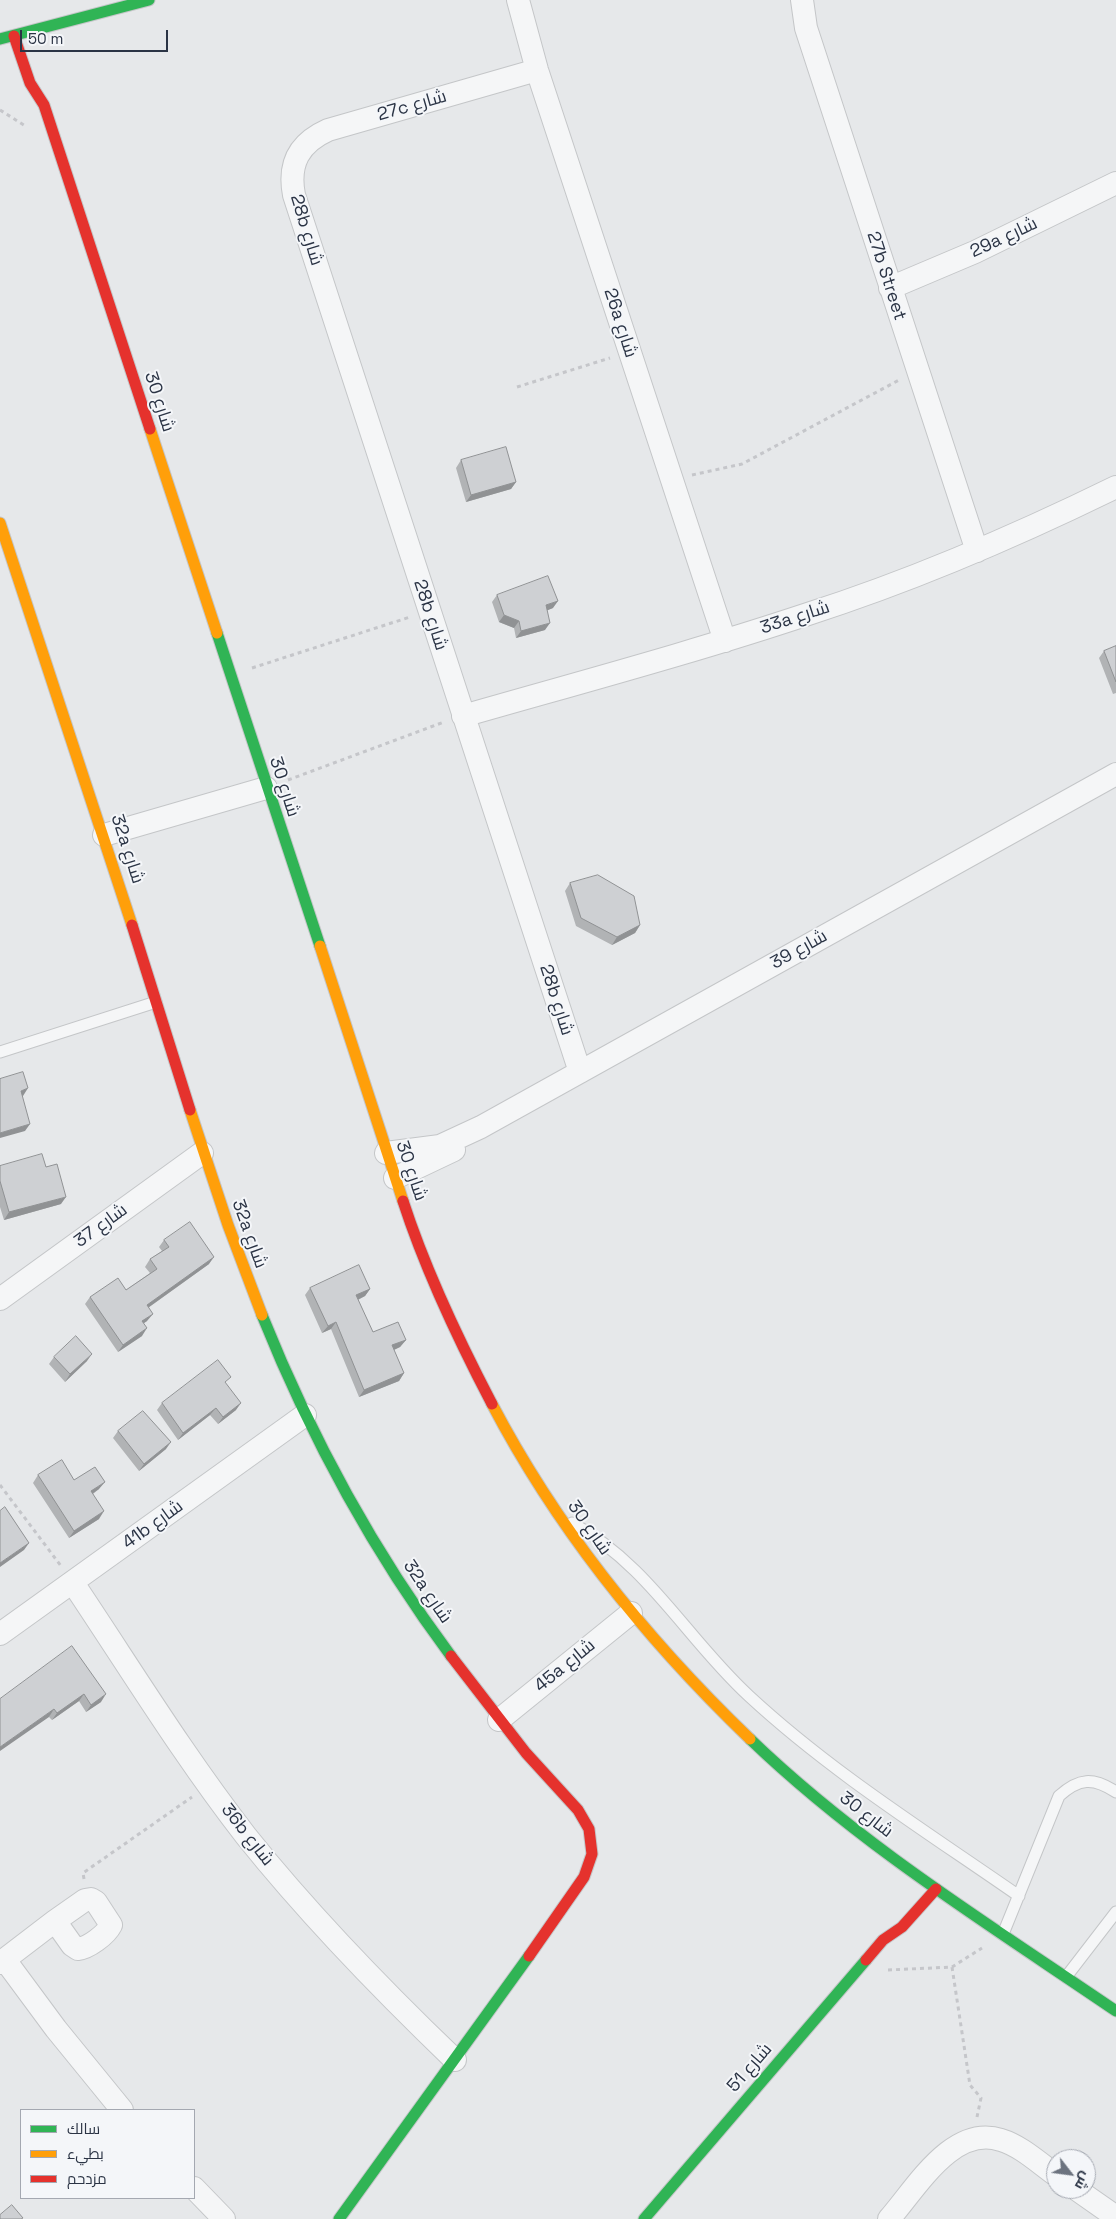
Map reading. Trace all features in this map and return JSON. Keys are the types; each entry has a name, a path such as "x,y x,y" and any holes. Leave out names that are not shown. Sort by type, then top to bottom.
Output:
{"street":[{"path":"0,39 14,36 30,37 149,0"},
{"name":"27b Street","path":"802,0 806,28 977,551"},
{"name":"26a شارع","path":"517,2 536,70 725,641"},
{"name":"شارع 30","path":"14,36 30,84 44,105 386,1153 428,1267 464,1350 497,1414 558,1515 631,1613 707,1697 754,1743 832,1812 920,1883 936,1889 1116,2010"},
{"name":"27c شارع","path":"296,157 304,145 315,136 328,130 536,70"},
{"name":"شارع 30","path":"43,79 44,105"},
{"name":"28b شارع","path":"296,157 291,182 294,195 580,1072"},
{"name":"29a شارع","path":"890,288 975,252 1116,183"},
{"name":"33a شارع","path":"463,716 725,641 894,584 977,551 1116,487"},
{"name":"32a شارع","path":"0,523 104,835 202,1154 233,1243 267,1330 304,1415 337,1479 373,1542 428,1626 523,1750 585,1819 591,1838 592,1859 580,1885 339,2219"},
{"name":"شارع 39","path":"386,1153 440,1146 481,1127 1116,774"},
{"path":"104,835 266,788"},
{"name":"شارع 39","path":"395,1178 450,1152 481,1127"},
{"name":"شارع 37","path":"0,1299 202,1154"},
{"name":"41b شارع","path":"0,1634 304,1415"},
{"name":"36b شارع","path":"73,1583 185,1752 246,1835 311,1914 381,1989 454,2060"},
{"name":"45a شارع","path":"499,1720 631,1613"},
{"name":"شارع 51","path":"644,2219 883,1940 902,1927 936,1889"},
{"path":"55,1921 74,1948 85,1948 107,1931 110,1925 94,1900 85,1900 55,1921 2,1961 121,2109"},
{"name":"شارع 51","path":"883,1940 892,1919"},
{"path":"889,2219 947,2152 973,2137 988,2137 1002,2140 1046,2169"},
{"path":"195,2189 224,2219"},
{"path":"1091,2199 1116,2216"}],"lane":[{"path":"0,1052 156,1002"},
{"path":"558,1515 593,1534 624,1558 653,1586 711,1658 786,1729 827,1762 1019,1896"},
{"path":"1003,1934 1059,1796 1070,1786 1085,1781 1100,1782 1116,1792"},
{"path":"1066,1976 1116,1912"}],"path":[{"path":"517,387 629,351"},
{"path":"672,479 742,464 861,398 918,372"},
{"path":"230,675 429,611"},
{"path":"266,788 463,716"},
{"path":"0,1485 73,1583"},
{"path":"85,1900 83,1873 209,1785"},
{"path":"856,1971 952,1967 1003,1934"},
{"path":"952,1967 970,2085 981,2098 973,2137"}],"building":[{"path":"506,447 516,482 471,495 461,460"},
{"path":"548,576 558,601 546,605 550,623 521,631 519,621 504,615 497,595"},
{"path":"1116,646 1116,682 1104,651"},
{"path":"598,875 634,896 640,925 617,937 581,918 570,883"},
{"path":"23,1072 28,1088 21,1091 30,1124 0,1133 0,1079"},
{"path":"42,1154 46,1167 57,1164 66,1197 9,1212 0,1181 0,1166"},
{"path":"190,1222 214,1257 147,1305 153,1314 142,1321 147,1328 123,1345 90,1297 118,1278 126,1290 157,1269 150,1259 169,1247 164,1240"},
{"path":"359,1265 370,1289 356,1295 373,1332 398,1322 406,1340 392,1345 404,1373 364,1390 336,1322 328,1326 310,1288"},
{"path":"76,1336 92,1354 70,1374 54,1357"},
{"path":"218,1360 231,1377 225,1382 241,1403 223,1417 216,1408 183,1433 162,1403"},
{"path":"143,1411 171,1442 144,1464 118,1431"},
{"path":"62,1460 74,1480 95,1467 105,1482 91,1491 104,1511 74,1531 38,1475"},
{"path":"5,1507 29,1543 0,1563 0,1511"},
{"path":"72,1646 106,1694 91,1705 84,1694 57,1713 54,1709 0,1747 0,1699"},
{"path":"12,2205 23,2218 0,2219 0,2215"}],"traffic: fast":[{"path":"0,39 149,0"},
{"path":"217,633 320,946"},
{"path":"262,1315 301,1405 345,1491 395,1575 451,1656"},
{"path":"750,1739 792,1778 881,1849 974,1915 1116,2011"},
{"path":"339,2219 529,1956"},
{"path":"644,2219 866,1960"}],"traffic: slow":[{"path":"150,429 217,633"},
{"path":"0,523 132,925"},
{"path":"320,946 403,1201"},
{"path":"190,1110 228,1225 262,1315"},
{"path":"492,1404 546,1496 607,1582 676,1663 750,1739"}],"traffic: jam":[{"path":"14,36 30,83 44,105 150,429"},
{"path":"132,925 190,1110"},
{"path":"403,1201 443,1305 492,1404"},
{"path":"451,1656 526,1753 578,1810 589,1829 592,1854 584,1877 529,1956"},
{"path":"866,1960 883,1940 902,1927 936,1889"}]}
